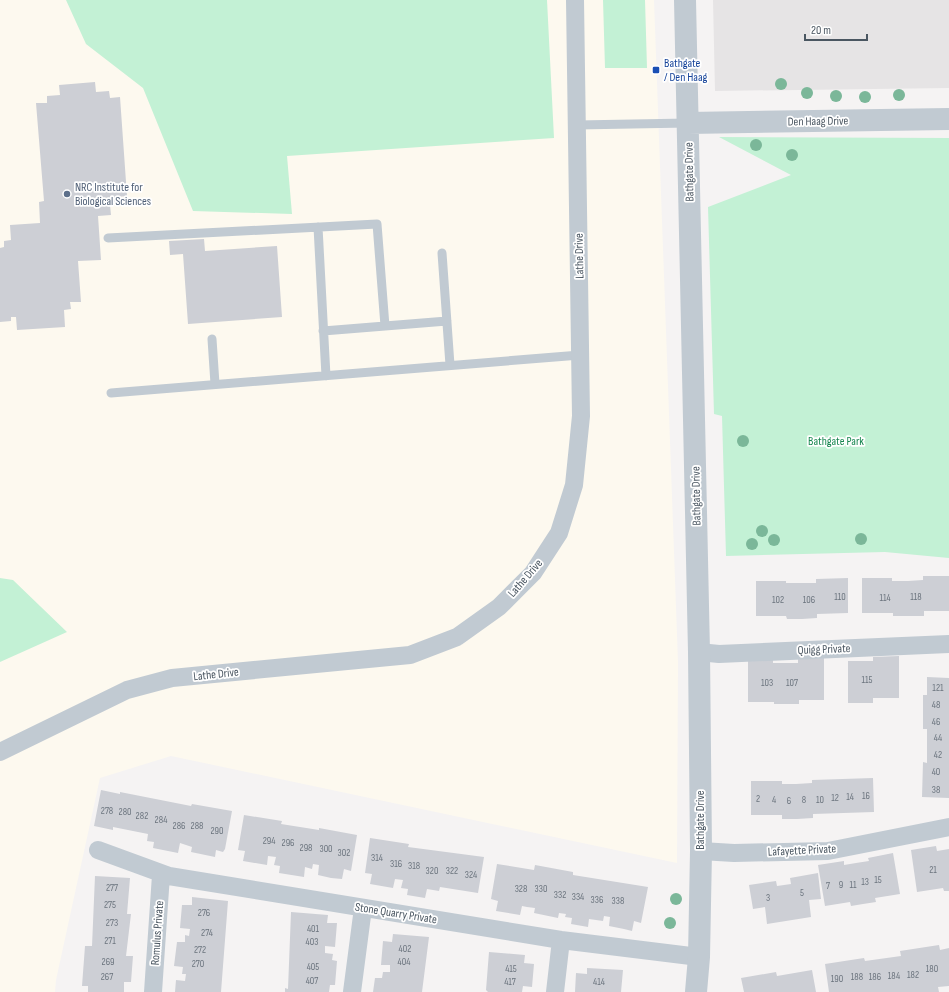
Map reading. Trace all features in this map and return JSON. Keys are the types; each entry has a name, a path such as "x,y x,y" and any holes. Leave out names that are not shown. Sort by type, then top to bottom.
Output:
{"street":[{"name":"Lathe Drive","path":"0,752 127,690 172,678 410,655 457,637 499,607 532,573 558,533 574,485 581,416 575,0"},
{"name":"Bathgate Drive","path":"685,0 699,652 701,851 699,957 696,992"},
{"name":"Den Haag Drive","path":"688,123 949,120"},
{"name":"Quigg Private","path":"699,652 719,654 949,644"},
{"name":"Lafayette Private","path":"701,851 734,853 828,851 949,827"},
{"name":"Stone Quarry Private","path":"98,850 162,875 562,940 699,957"},
{"name":"Romulus Private","path":"153,992 162,875"},
{"path":"352,992 363,908"},
{"path":"554,992 562,940"}],"lane":[{"path":"577,125 688,123"},
{"path":"108,238 377,224 384,326"},
{"path":"318,227 326,376"},
{"path":"442,253 450,366"},
{"path":"323,331 447,321"},
{"path":"212,339 215,384"},
{"path":"111,393 580,355"}],"shaded area":[{"path":"0,0 654,0 678,662 677,863 171,756 100,778 56,980 55,992 0,992"},
{"path":"713,0 949,0 949,88 715,91"}],"green space":[{"path":"66,0 547,0 554,138 287,156 292,214 193,211 143,88 86,44"},
{"path":"603,0 645,0 647,68 605,68"},
{"name":"Bathgate Park","path":"719,137 949,138 949,558 885,552 726,556 722,416 714,414 708,207 791,175"},
{"path":"0,578 13,580 67,632 0,662"}],"building":[{"path":"95,82 96,92 109,91 110,98 120,97 127,196 116,197 116,204 110,205 111,215 98,216 101,260 78,261 81,302 70,302 71,309 64,310 65,327 17,330 16,317 11,317 11,321 0,322 0,248 4,247 4,241 11,240 10,225 40,223 39,202 44,201 36,103 47,103 47,96 60,95 59,85"},
{"path":"204,239 205,251 277,246 282,317 188,324 183,254 170,255 169,241"},
{"path":"923,576 949,576 949,611 924,611 924,616 893,616 893,613 862,613 862,578 892,578 892,581 908,581 923,580"},
{"path":"848,578 848,613 817,614 817,618 802,619 787,619 786,616 756,616 756,581 816,583 816,579"},
{"path":"899,656 899,698 873,698 873,703 848,703 848,661 873,661 873,657"},
{"path":"824,658 824,700 799,700 799,704 748,702 748,660 773,659 773,663 798,663 798,659"},
{"path":"927,677 949,678 949,798 922,797 923,762 927,763 927,729 923,729 923,695 927,695"},
{"path":"873,778 874,812 813,814 813,818 797,819 782,819 782,815 751,815 751,781 782,781 782,784 796,784 812,783 812,780"},
{"path":"101,790 120,794 120,792 191,806 192,804 232,811 225,849 223,852 216,850 215,857 191,852 192,847 180,843 178,853 153,848 154,842 147,841 148,834 113,827 113,830 94,826"},
{"path":"244,815 282,821 281,824 319,830 319,828 357,835 351,871 344,869 342,879 331,878 318,875 319,865 313,864 312,869 305,867 304,877 279,873 280,866 274,865 276,857 268,856 267,865 243,861 245,851 238,850"},
{"path":"370,838 409,844 408,847 484,857 478,893 440,887 439,891 427,889 425,898 407,895 408,889 401,888 403,880 395,879 393,888 370,884 372,874 365,873"},
{"path":"936,846 937,851 949,849 949,891 944,891 943,888 917,892 911,850"},
{"path":"893,853 900,894 875,898 876,902 851,906 850,902 825,906 818,865 844,861 844,865 869,861 868,858"},
{"path":"497,864 534,870 535,865 573,872 573,875 648,887 641,923 634,921 632,931 609,926 610,917 604,916 603,921 589,919 588,927 571,924 572,918 565,917 566,914 559,913 558,918 534,913 535,908 522,906 520,915 496,911 498,901 491,899"},
{"path":"818,873 821,899 809,900 811,917 767,924 765,907 753,909 749,885 776,881 777,886 791,884 790,878"},
{"path":"95,876 130,878 127,914 131,914 126,956 133,956 131,982 124,982 124,992 88,992 88,986 82,986 85,946 92,946"},
{"path":"192,897 228,901 221,992 175,992 176,980 185,981 186,974 182,974 183,967 174,966 177,942 185,942 185,935 189,936 190,929 180,928 182,905 192,905"},
{"path":"291,912 328,915 327,923 337,923 335,947 325,946 325,953 333,954 332,960 337,961 335,985 330,985 329,992 285,992 285,988 288,989"},
{"path":"393,934 429,937 422,992 373,992 375,978 382,978 383,972 390,972 390,965 381,965 383,941 392,942"},
{"path":"939,945 940,950 949,948 949,986 938,987 939,992 829,992 825,964 864,958 865,961 901,956 900,951"},
{"path":"489,952 525,955 524,963 534,964 532,987 523,986 522,992 488,992 486,990"},
{"path":"587,968 623,970 621,992 575,992 576,973 587,974"},
{"path":"812,970 816,992 744,992 741,978 776,972 777,976"}],"place":[{"name":"Bathgate / Den Haag","path":"656,70"},
{"name":"NRC Institute for Biological Sciences","path":"67,194"}]}
